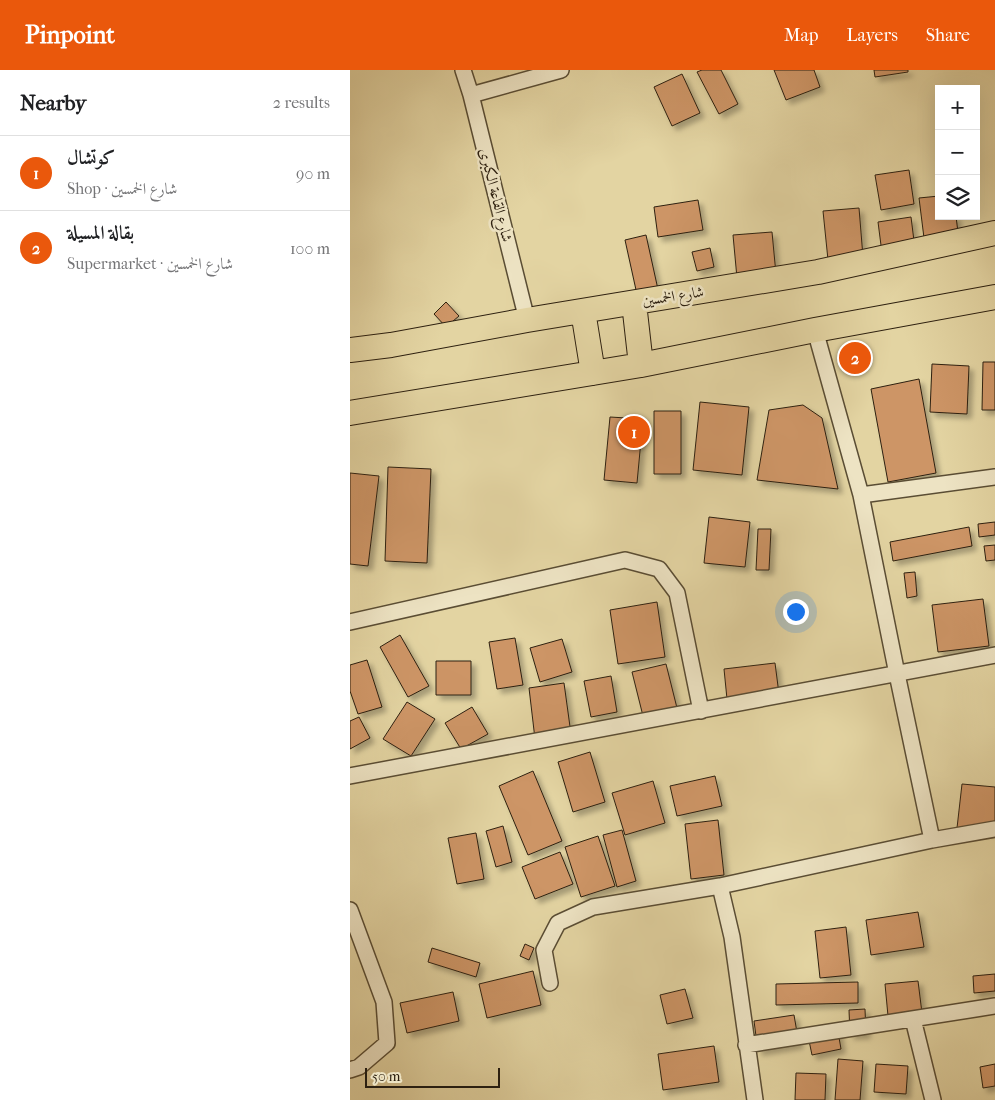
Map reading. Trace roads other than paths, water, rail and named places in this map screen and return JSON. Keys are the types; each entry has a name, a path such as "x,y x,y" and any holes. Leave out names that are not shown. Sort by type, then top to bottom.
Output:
{"main road":[{"name":"شارع الخمسين","path":"350,350 391,345 527,320 818,272 995,233"},
{"path":"350,413 641,365 815,330 995,297"},
{"path":"634,303 641,365"},
{"path":"583,311 593,373"}],"street":[{"name":"شارع القاعة الكبرى","path":"463,70 471,95 527,320"},
{"path":"471,95 561,70"},
{"path":"815,330 861,494 932,840"},
{"path":"861,494 995,478"},
{"path":"350,622 625,560 659,569 677,593 701,711"},
{"path":"350,776 995,655"},
{"path":"550,983 544,950 558,923 593,907 720,886 932,840 995,829"},
{"path":"720,886 732,937 755,1100"},
{"path":"350,910 384,1002 387,1043 359,1068 350,1070"},
{"path":"746,1045 995,1006"},
{"path":"914,1019 933,1100"}],"place":[{"name":"بقالة المسيلة","path":"855,358"},
{"name":"كوتشال","path":"634,432"}]}
